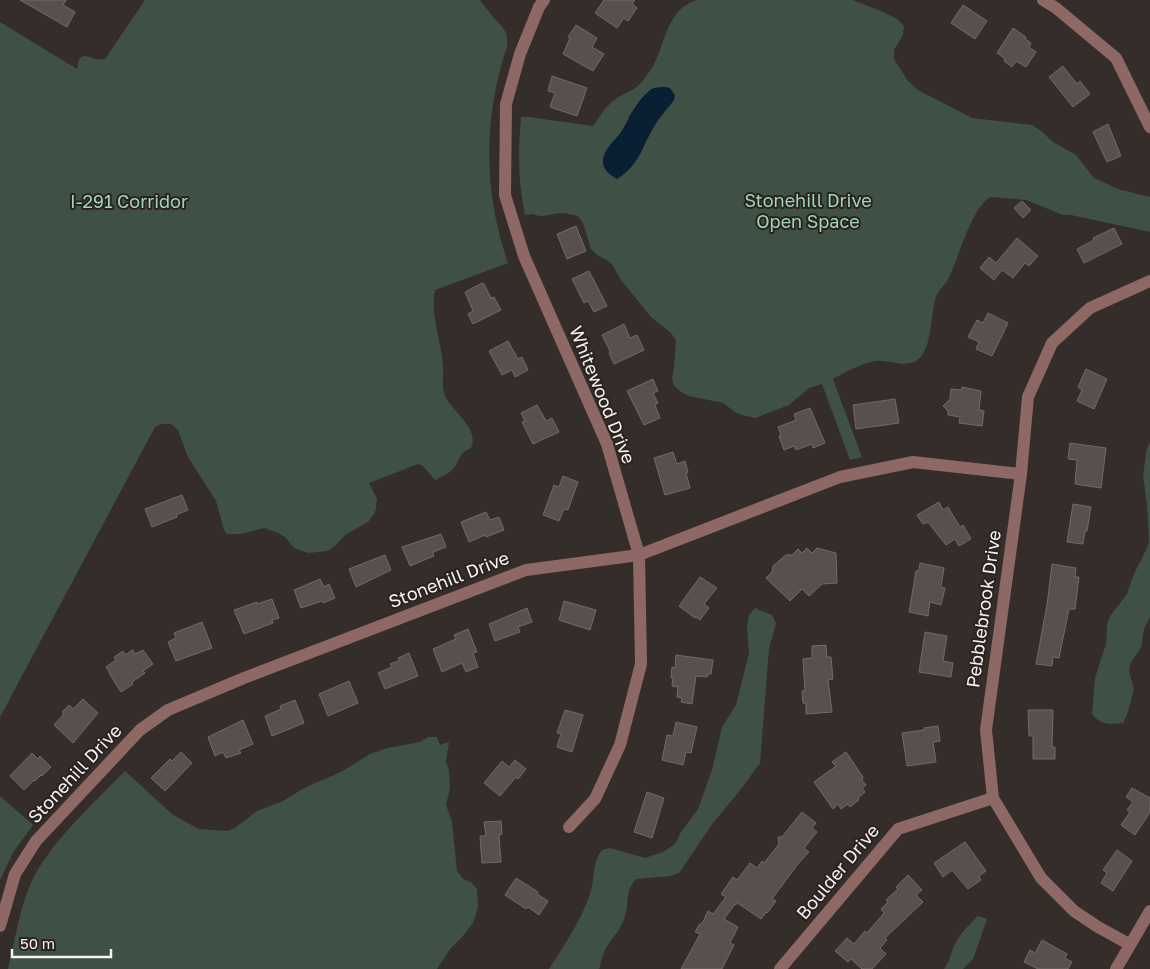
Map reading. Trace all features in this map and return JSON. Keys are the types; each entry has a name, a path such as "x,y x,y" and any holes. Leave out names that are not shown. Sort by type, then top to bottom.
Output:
{"street":[{"name":"Whitewood Drive","path":"544,0 539,7 520,54 506,104 505,195 524,256 607,444 639,555 641,664 632,700 620,745 595,799 569,827"},
{"path":"1043,0 1056,8 1116,58 1150,127"},
{"name":"Pebblebrook Drive","path":"1129,944 1074,911 1041,878 993,798 986,730 1021,474 1028,397 1052,342 1090,308 1150,281"},
{"name":"Stonehill Drive","path":"0,926 15,874 36,841 140,730 168,710 244,678 526,570 639,555 840,478 913,462 1021,474"},
{"name":"Boulder Drive","path":"780,969 898,829 993,798"},
{"path":"1116,969 1150,911"}],"green space":[{"name":"I-291 Corridor","path":"145,0 480,0 503,28 507,35 508,44 494,98 489,154 494,209 508,263 435,290 434,300 435,318 442,355 445,396 469,427 473,441 471,448 461,455 453,469 435,480 423,466 418,464 369,483 377,499 376,509 368,522 345,535 328,551 308,553 294,548 285,537 264,528 241,534 227,534 224,530 216,501 188,457 178,430 171,424 161,424 155,427 0,717 0,22 77,69 79,59 83,56 105,59"},
{"name":"Stonehill Drive Open Space","path":"697,0 853,0 881,11 897,19 904,26 903,35 894,50 894,59 908,81 918,90 972,118 1032,125 1053,142 1076,155 1094,178 1118,189 1150,197 1150,232 1071,215 1063,215 1026,200 990,197 976,213 952,271 937,295 928,341 921,356 916,361 907,364 880,361 870,362 853,368 833,379 862,457 850,460 822,384 809,388 789,405 755,418 738,414 723,403 689,396 674,386 672,378 676,340 671,333 651,317 621,280 612,264 591,249 583,223 578,216 562,213 544,216 525,215 521,191 519,154 521,117 593,126 609,104 635,88 646,77 657,59 673,19 687,5","holes":["652,89 674,100 655,124 650,134 628,117"]},
{"path":"1150,442 1150,617 1144,629 1141,648 1131,662 1129,671 1134,689 1127,715 1123,723 1106,723 1099,721 1092,714 1095,678 1106,644 1107,625 1110,616 1127,594 1149,542 1143,475 1147,448"},
{"path":"755,608 772,615 776,623 769,649 760,763 713,823 679,873 671,876 636,879 632,884 624,921 605,950 599,969 549,969 582,914 592,889 595,866 602,850 610,848 645,858 663,852 675,844 681,832 698,809 712,770 722,727 736,705 749,653 747,629 749,615"},
{"path":"428,737 437,737 440,745 449,742 446,762 449,770 450,788 446,805 452,822 457,871 463,879 471,882 477,889 478,907 473,923 450,949 437,969 8,969 23,904 39,868 60,838 125,771 173,815 199,829 227,831 235,828 257,811 283,801 306,787 341,772 370,754 388,748 420,742"},
{"path":"0,796 33,825 14,851 0,880"},
{"path":"978,916 987,919 973,959 963,969 944,969 957,940"}],"water":[{"path":"653,88 670,88 675,95 674,100 657,122 631,168 617,179 604,168 603,157 605,153 645,94"}],"building":[{"path":"20,0 66,0 63,5 75,12 67,27"},
{"path":"604,0 635,0 632,4 637,8 628,21 624,18 617,28 595,13"},
{"path":"963,5 987,21 975,39 951,23"},
{"path":"576,25 597,38 592,47 604,54 593,71 563,54 570,38 568,37"},
{"path":"1013,28 1026,37 1025,39 1031,43 1029,47 1036,52 1026,67 1016,61 1012,67 997,53"},
{"path":"1063,66 1077,84 1080,81 1090,94 1073,107 1049,77"},
{"path":"552,76 587,88 577,116 550,107 555,93 548,91"},
{"path":"1108,124 1121,156 1107,162 1093,132"},
{"path":"1022,201 1031,210 1023,218 1014,208"},
{"path":"576,226 586,251 567,259 557,234"},
{"path":"1114,228 1122,244 1084,263 1077,249 1094,240 1093,238"},
{"path":"1017,238 1038,256 1029,266 1025,263 1013,278 1002,270 994,280 980,268 989,257 996,263"},
{"path":"589,271 607,306 594,312 588,301 584,303 572,279"},
{"path":"482,283 491,298 494,297 501,310 473,324 468,314 473,311 465,292"},
{"path":"988,313 1008,323 992,356 976,349 979,342 968,337 977,320 983,323"},
{"path":"624,324 630,338 637,335 644,350 614,364 602,335"},
{"path":"508,341 518,359 522,357 528,370 515,377 512,370 502,375 489,351"},
{"path":"1086,369 1107,379 1094,409 1077,401 1082,390 1078,387"},
{"path":"653,379 658,391 653,393 658,403 655,405 660,418 644,425 627,391"},
{"path":"962,387 981,391 979,410 984,411 982,426 959,423 960,417 948,415 948,411 943,406 950,399 951,389 962,390"},
{"path":"895,399 899,423 856,429 853,405"},
{"path":"537,405 546,421 552,418 559,432 533,444 522,422 525,421 521,413"},
{"path":"810,408 825,443 813,448 812,444 796,450 794,446 784,450 778,427 796,420 794,414"},
{"path":"1070,443 1106,448 1101,488 1075,484 1077,460 1068,459"},
{"path":"673,452 677,464 685,461 690,488 665,495 654,458"},
{"path":"563,476 578,482 568,510 564,509 559,521 543,515 554,485 559,487"},
{"path":"182,495 188,510 176,515 177,517 152,527 145,509"},
{"path":"939,502 943,510 948,507 960,527 963,525 971,539 959,546 955,539 946,545 928,522 923,524 917,515"},
{"path":"1073,504 1091,507 1083,544 1067,542"},
{"path":"486,512 490,520 499,517 504,530 469,542 461,522"},
{"path":"441,534 446,547 433,552 434,556 410,566 402,547"},
{"path":"807,548 812,553 817,548 836,553 837,583 822,584 809,596 802,589 790,601 766,578 772,572 773,566 786,555 792,555 798,549 802,553"},
{"path":"385,555 391,570 356,587 349,569"},
{"path":"920,563 944,568 941,587 945,588 941,605 930,602 928,616 909,612 916,571 919,570"},
{"path":"1052,564 1076,568 1075,577 1079,577 1075,609 1069,609 1059,658 1053,657 1052,666 1036,664 1047,605"},
{"path":"700,577 717,588 704,604 709,608 700,620 679,606"},
{"path":"320,579 324,587 329,584 335,598 301,608 294,590"},
{"path":"272,599 279,618 272,620 273,623 244,634 234,610"},
{"path":"564,601 596,610 590,630 559,620"},
{"path":"527,608 532,622 518,627 520,632 495,641 489,624"},
{"path":"202,622 212,648 176,661 168,642 176,638 174,633"},
{"path":"468,629 477,652 473,653 478,667 466,672 462,663 442,672 433,649 456,639 454,635"},
{"path":"925,632 947,636 943,661 953,663 951,677 919,672"},
{"path":"826,645 827,657 831,657 833,679 828,680 832,712 806,714 806,703 803,703 802,691 805,691 803,659 812,658 812,646"},
{"path":"133,650 135,654 143,650 153,664 143,671 145,673 132,682 133,684 121,692 106,667 116,660 114,657 123,651 125,655"},
{"path":"409,653 418,676 385,689 378,673 392,667 390,664 399,661 398,658"},
{"path":"676,655 713,660 711,674 708,674 707,677 696,676 692,704 681,702 682,698 677,697 678,687 672,686 672,667 675,668"},
{"path":"349,681 358,703 328,716 319,694"},
{"path":"83,699 98,713 73,743 54,725 69,705 73,709"},
{"path":"295,700 304,723 272,736 265,716 281,709 280,706"},
{"path":"565,710 583,715 572,752 557,747 561,734 557,733"},
{"path":"1028,710 1053,710 1052,747 1055,747 1055,759 1033,759 1033,736 1029,736"},
{"path":"243,720 253,744 239,750 241,753 226,758 223,752 215,756 208,737"},
{"path":"676,722 697,727 691,753 686,752 683,765 662,760 667,735 673,736"},
{"path":"938,726 940,741 933,742 936,762 907,766 902,733"},
{"path":"181,752 192,763 165,791 151,778 170,759 172,761"},
{"path":"846,752 863,777 862,780 866,785 862,788 865,792 850,807 848,804 841,809 838,804 833,809 814,782 836,766 832,762"},
{"path":"32,753 38,759 40,756 51,767 24,790 10,776"},
{"path":"515,760 526,769 518,779 516,777 500,796 484,783 502,761 509,767"},
{"path":"1132,788 1150,798 1150,812 1135,835 1121,825 1130,812 1127,810 1133,802 1126,797"},
{"path":"647,792 664,798 652,838 634,832"},
{"path":"802,812 816,823 812,828 817,832 804,848 809,852 772,899 776,901 767,913 761,919 736,902 736,905 724,919 738,927 730,943 734,945 722,969 681,969 700,934 695,932 703,922 708,911 713,914 726,897 721,894 733,877 737,880 750,863 757,868 762,861 764,863 779,844 778,837 782,837"},
{"path":"501,821 502,834 499,835 501,862 482,863 480,836 486,836 484,822"},
{"path":"965,842 986,871 979,876 981,880 968,889 952,870 943,877 934,863"},
{"path":"1117,850 1132,861 1113,891 1101,883 1107,873 1103,870"},
{"path":"908,875 922,890 916,895 923,902 885,938 887,940 880,948 886,954 872,969 862,969 851,959 848,962 835,951 847,938 854,944 865,931 867,933 884,913 881,909 888,902 886,900 898,889 896,887"},
{"path":"516,878 548,901 539,915 505,895"},
{"path":"1042,940 1067,954 1065,958 1072,962 1068,969 1038,969 1024,962 1030,950 1035,953"}]}
